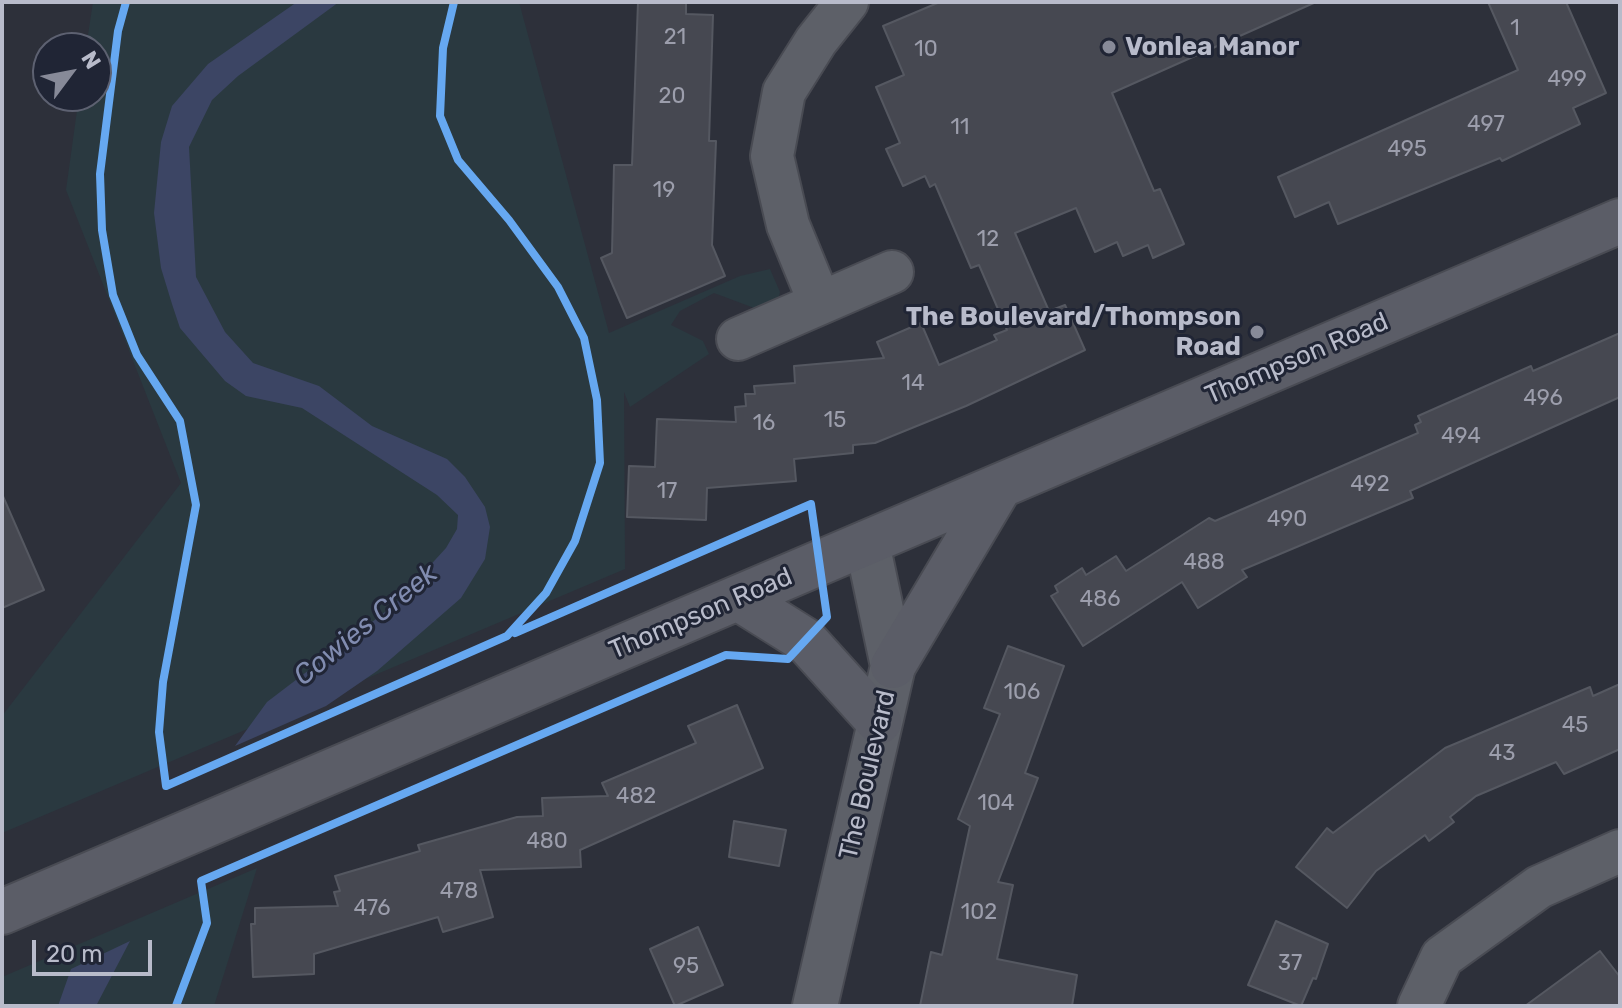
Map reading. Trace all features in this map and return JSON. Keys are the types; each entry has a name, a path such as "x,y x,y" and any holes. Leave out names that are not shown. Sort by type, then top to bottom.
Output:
{"main road":[{"name":"Thompson Road","path":"2,912 1620,221"},
{"path":"893,666 1000,486"},
{"path":"738,598 805,640 879,722"}],"street":[{"path":"820,303 788,225 772,156 784,92 816,41 847,2"},
{"path":"738,339 892,272"},
{"name":"The Boulevard","path":"815,1006 893,666 867,543"},
{"path":"1419,1006 1442,957 1539,887 1620,851"}],"shaded area":[{"path":"93,2 519,2 609,333 740,276 770,269 780,292 777,306 765,312 714,293 680,311 671,325 703,341 709,354 630,407 624,392 625,569 2,833 2,716 181,483 66,190 77,112 112,112 112,32 88,32"},
{"path":"257,868 214,1006 2,1006 2,977"}],"water":[{"name":"Cowies Creek","path":"297,2 339,2 238,76 212,100 189,147 196,277 225,332 253,363 319,386 372,426 447,459 465,477 485,507 490,527 485,559 461,598 377,671 326,706 235,746 267,702 393,606 446,548 457,529 458,515 437,495 302,408 246,396 225,381 180,328 161,268 154,213 161,142 172,106 208,64"},
{"path":"130,941 96,1006 58,1006 71,969"}],"building":[{"path":"638,2 686,2 686,14 713,15 709,141 716,141 712,245 725,276 627,318 601,258 612,253 614,165 632,165"},
{"path":"940,2 1316,2 1112,93 1154,191 1160,189 1184,244 1153,258 1148,245 1123,256 1117,242 1095,252 1076,208 1015,233 1049,311 1065,305 1085,350 966,406 875,443 853,445 853,453 794,459 796,481 707,488 706,520 627,517 629,466 655,467 657,419 736,422 735,407 746,406 745,394 755,394 754,386 795,383 794,366 884,358 877,342 921,323 939,365 997,340 994,335 1007,330 979,265 971,268 935,184 930,187 925,176 903,186 886,149 900,143 876,87 904,75 883,26"},
{"path":"1488,2 1566,2 1606,93 1573,108 1580,124 1502,161 1500,158 1338,224 1329,202 1295,217 1278,177 1518,70"},
{"path":"1620,333 1620,397 1410,491 1413,498 1242,570 1247,577 1198,608 1182,582 1083,646 1051,596 1058,592 1055,586 1082,568 1086,575 1116,556 1126,571 1209,518 1215,521 1418,433 1415,425 1421,422 1418,416 1531,366 1533,371"},
{"path":"2,494 44,590 2,608"},
{"path":"1008,646 1064,666 1025,773 1038,778 998,882 1013,885 997,959 1077,975 1072,1006 920,1006 931,952 942,955 970,826 958,819 1000,714 984,708"},
{"path":"1620,684 1620,749 1564,774 1556,762 1476,796 1450,817 1454,822 1429,841 1425,835 1376,871 1347,908 1296,867 1327,828 1333,833 1445,748 1590,687 1593,696"},
{"path":"737,705 763,768 580,850 581,867 480,870 493,917 443,932 438,917 314,954 314,974 253,977 251,924 255,924 255,908 338,906 334,892 340,891 335,876 420,851 418,845 517,817 543,816 542,798 608,796 602,783 696,743 688,726"},
{"path":"734,821 786,830 779,866 729,857"},
{"path":"1276,921 1328,944 1316,979 1313,978 1301,1006 1248,985"},
{"path":"698,927 723,985 675,1006 650,949"},
{"path":"1600,951 1620,977 1620,1006 1525,1006"}],"cycle path":[{"path":"126,2 118,31 100,174 102,230 113,295 137,355 180,421 196,505 163,682 159,732 166,786 507,636 546,593 575,541 600,463 597,400 584,338 558,287 509,220 458,160 440,116 443,48 454,2"},
{"path":"176,1006 207,923 201,881 726,655 788,659 827,617 811,504 515,633"}],"place":[{"name":"Vonlea Manor","path":"1109,47"},
{"name":"The Boulevard/Thompson Road","path":"1257,332"}]}
